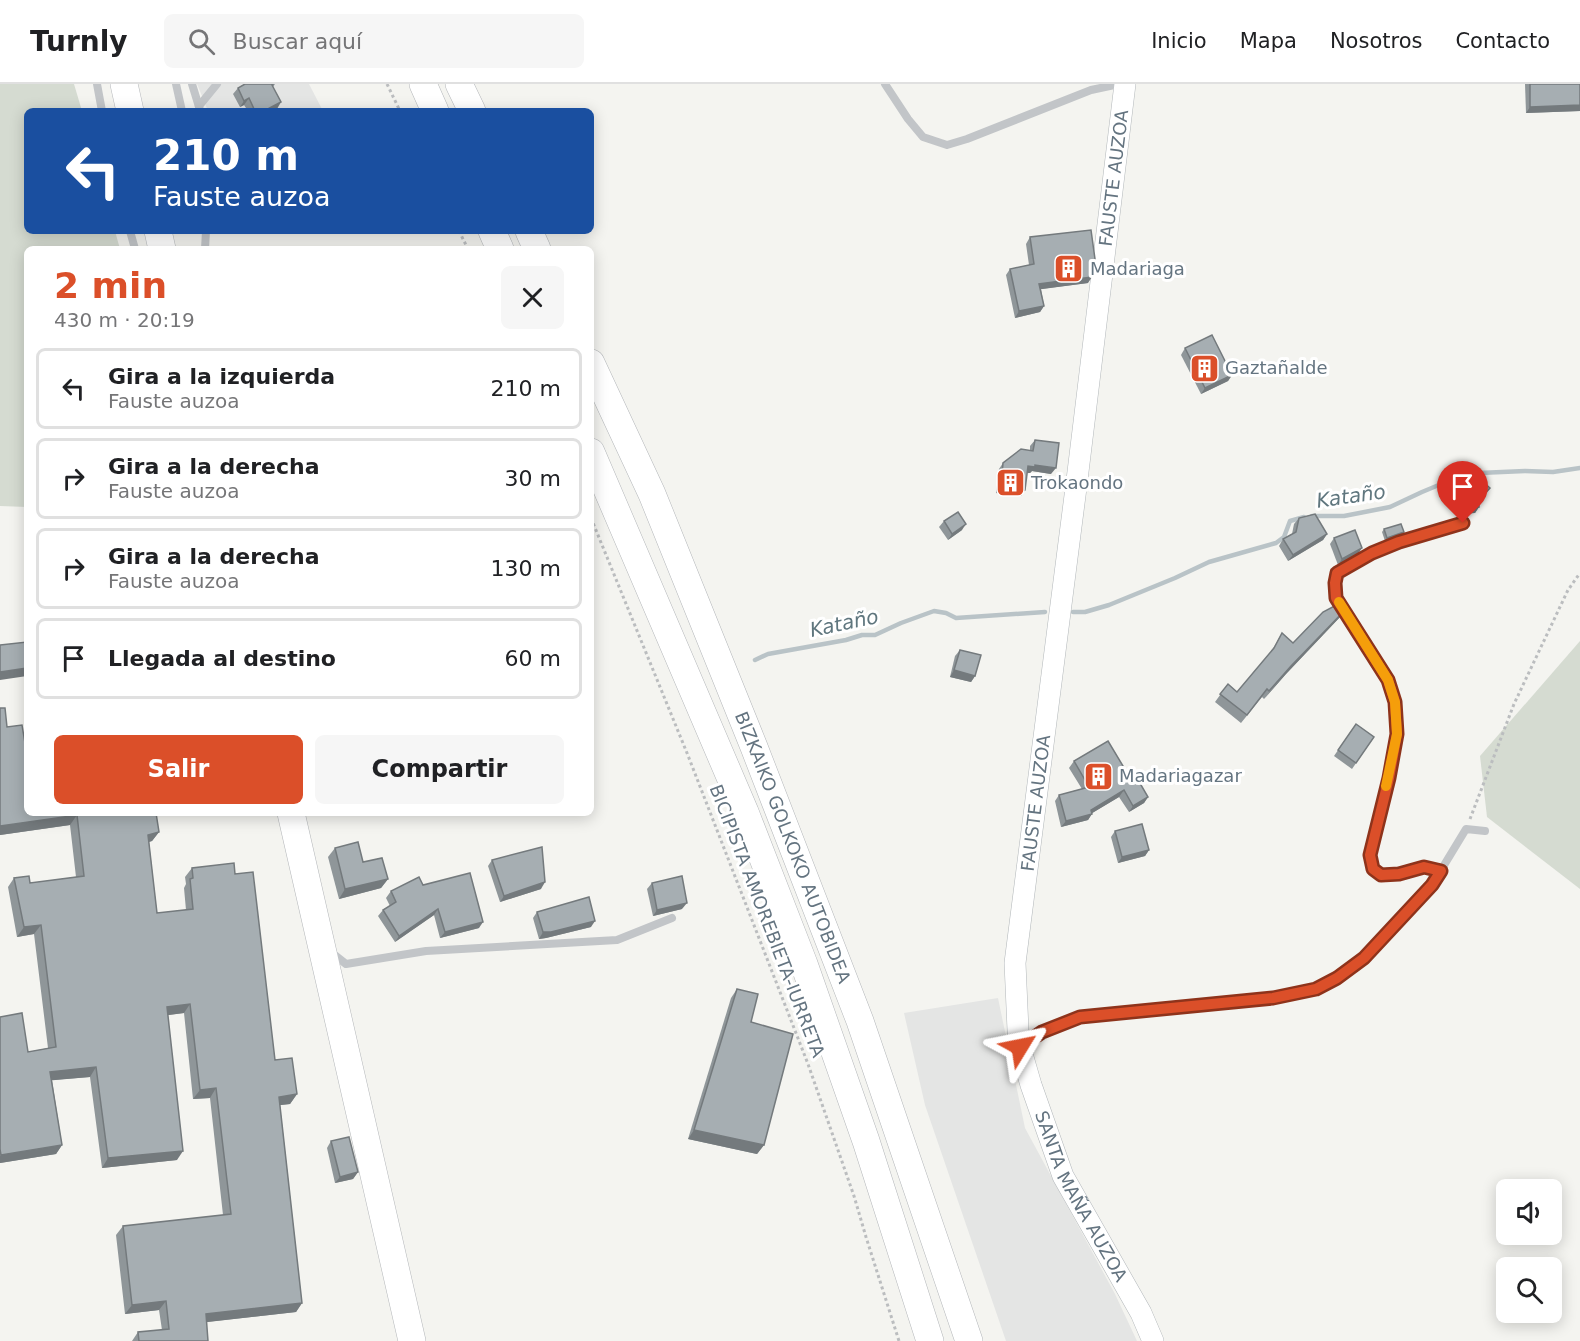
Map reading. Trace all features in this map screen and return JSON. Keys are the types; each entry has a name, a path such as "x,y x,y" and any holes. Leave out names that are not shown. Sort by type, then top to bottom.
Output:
{"highway":[{"path":"124,84 129,108"},
{"path":"423,84 434,108"},
{"path":"459,84 471,108"},
{"name":"BIZKAIKO GOLKOKO AUTOBIDEA","path":"594,369 652,494 754,747 860,1021 969,1341"},
{"name":"BIZKAIKO GOLKOKO AUTOBIDEA","path":"594,459 745,812 804,964 866,1141 930,1341"},
{"path":"287,817 300,854 318,933 340,975 412,1341"}],"street":[{"name":"FAUSTE AUZOA","path":"1020,1047 1015,963 1125,84"},
{"name":"SANTA MAÑA AUZOA","path":"1020,1047 1063,1176 1141,1313 1153,1341"}],"lane":[{"path":"97,84 101,108"},
{"path":"176,84 181,108"},
{"path":"192,84 200,108"},
{"path":"201,108 217,84"},
{"path":"885,84 923,137 947,145 1090,90 1119,84"},
{"path":"1441,871 1424,867 1399,874 1381,875 1373,869 1370,855 1397,734 1395,702 1388,680 1336,598 1335,583 1337,573 1372,553 1399,542 1463,523"},
{"path":"1020,1047 1042,1032 1080,1017 1273,998 1316,989 1337,978 1364,958 1432,885 1466,829 1485,831"},
{"path":"340,975 426,951 617,940 672,918"}],"path":[{"path":"387,84 399,108"},
{"name":"BICIPISTA AMOREBIETA-IURRETA","path":"594,525 683,742 804,1053 854,1196 899,1341"},
{"path":"1466,829 1515,704 1568,590 1580,573"}],"shaded area":[{"path":"0,84 74,84 81,108 24,108 24,234 116,234 119,246 24,246 24,507 0,506"},
{"path":"197,84 309,84 321,108 207,108"},
{"path":"1580,641 1580,889 1487,817 1480,756"},
{"path":"998,998 1025,1128 1115,1294 1137,1341 1006,1341 925,1105 904,1013"}],"building":[{"path":"245,84 273,84 281,102 270,108 254,108 249,98 244,101 238,88"},
{"path":"1530,84 1580,84 1580,105 1530,107"},
{"path":"1091,230 1095,259 1092,277 1039,284 1044,306 1019,311 1010,269 1034,264 1030,237"},
{"name":"Gaztañalde","path":"1212,335 1232,375 1205,388 1185,348"},
{"path":"1035,440 1059,443 1056,468 1028,466 1025,490 1001,487 1003,463 1021,449 1033,451"},
{"path":"1481,480 1490,488 1479,500 1479,507 1462,508 1461,481"},
{"path":"958,512 966,524 952,534 944,521"},
{"path":"1315,514 1327,534 1293,555 1283,539 1296,532 1299,518"},
{"path":"1401,524 1404,532 1387,538 1384,529"},
{"path":"1355,530 1362,548 1342,559 1334,538"},
{"path":"1342,602 1346,609 1269,691 1267,689 1247,715 1220,694 1228,684 1237,692 1274,648 1282,633 1293,643 1323,612"},
{"path":"24,642 24,668 0,672 0,645"},
{"path":"960,650 981,655 975,676 954,670"},
{"path":"0,708 5,708 7,727 22,725 24,816 70,816 0,826"},
{"path":"1356,724 1374,737 1356,763 1338,750"},
{"path":"1108,741 1132,781 1137,778 1148,797 1133,806 1124,790 1091,810 1092,814 1066,821 1059,795 1089,787 1074,761"},
{"path":"77,816 156,816 159,832 148,835 157,913 193,909 190,879 193,878 192,868 234,863 235,874 253,872 275,1060 292,1058 297,1094 279,1097 302,1303 206,1314 208,1341 139,1341 138,1332 169,1329 166,1301 132,1305 123,1226 231,1214 216,1088 200,1090 190,1004 167,1007 183,1151 108,1158 96,1067 50,1072 62,1145 1,1155 0,1017 22,1013 28,1052 56,1047 41,925 24,927 14,878 29,876 30,883 84,876"},
{"path":"1142,824 1149,850 1122,857 1115,831"},
{"path":"358,842 363,862 382,858 388,879 345,889 335,848"},
{"path":"542,847 545,882 504,896 492,860"},
{"path":"470,873 483,922 445,932 438,909 399,936 383,910 396,902 391,891 419,877 423,885"},
{"path":"682,876 687,903 657,910 652,883"},
{"path":"589,897 595,921 543,932 537,912"},
{"path":"737,989 758,994 751,1022 793,1034 764,1145 694,1130"},
{"path":"349,1137 358,1172 340,1177 331,1141"}],"waterway":[{"name":"Kataño","path":"1312,516 1344,516 1390,507 1458,477 1479,473 1553,472 1580,468"},
{"name":"Kataño","path":"1073,612 1085,612 1109,605 1209,562 1276,543 1284,537 1290,521 1304,517"},
{"name":"Kataño","path":"755,660 768,654 862,635 875,635 934,611 956,618 1045,612"}],"slow traffic":[{"path":"1339,602 1388,680 1395,702 1397,734 1386,786"}],"place":[{"name":"Madariaga","path":"1069,269"},
{"name":"Gaztañalde","path":"1204,368"},
{"name":"Trokaondo","path":"1010,483"},
{"name":"Madariagazar","path":"1098,776"}],"route":[{"path":"1020,1047 1042,1032 1080,1017 1273,998 1316,989 1337,978 1364,958 1432,885 1441,871 1424,867 1399,874 1381,875 1373,869 1370,855 1397,734 1395,702 1388,680 1336,598 1335,583 1337,573 1372,553 1399,542 1463,523"}]}
